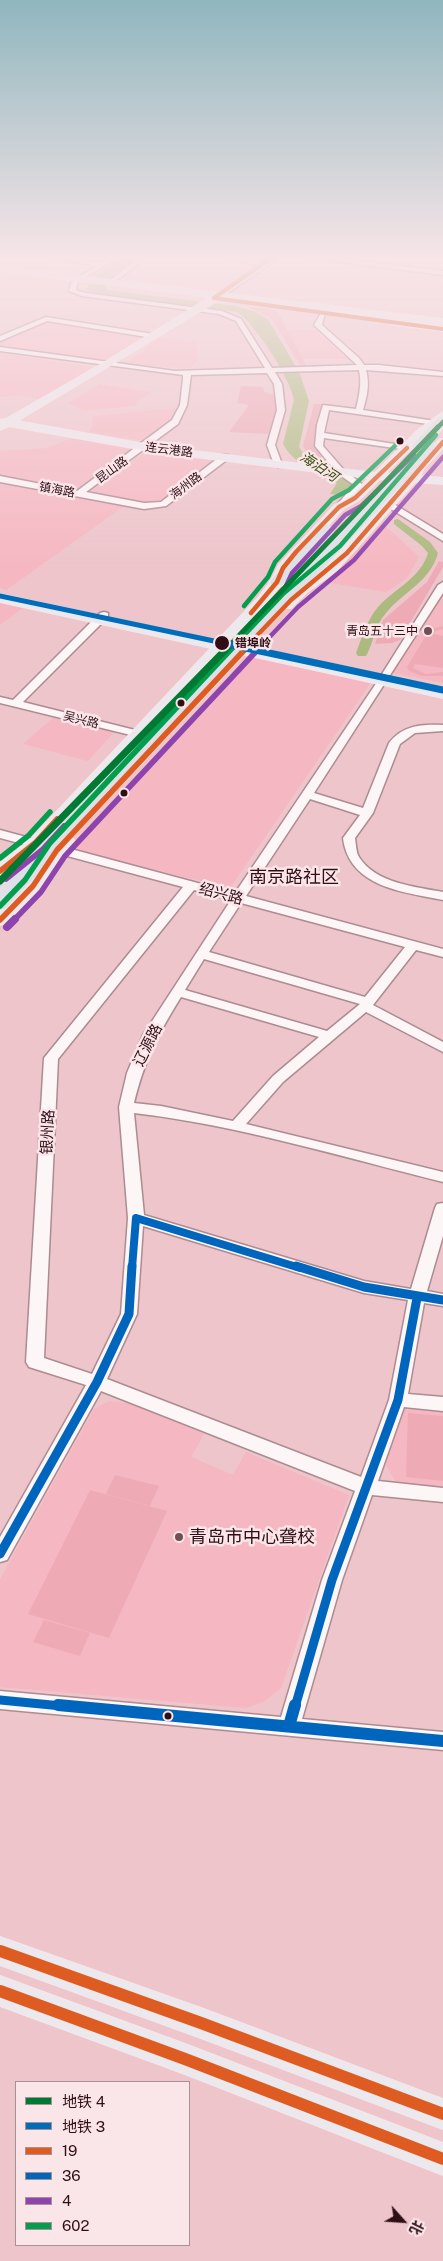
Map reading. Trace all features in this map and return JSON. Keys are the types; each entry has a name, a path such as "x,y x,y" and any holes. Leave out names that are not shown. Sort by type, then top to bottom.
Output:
{"highway":[{"path":"0,901 423,446 441,422"},
{"path":"303,589 419,464 423,446"},
{"path":"276,582 395,462 423,446"},
{"path":"0,888 423,446"}],"main road":[{"path":"0,433 5,423 26,415 107,369 108,364 113,361"},
{"path":"5,423 26,415"},
{"path":"26,415 34,426 49,430"},
{"path":"0,871 35,843 261,602 276,582 282,568 339,507 377,476 423,431 441,422"},
{"name":"连云港路","path":"5,423 143,447 377,476"},
{"path":"0,433 49,430"},
{"path":"0,920 32,886 57,850 303,589 332,568 443,442"},
{"path":"354,473 375,470 388,465"},
{"path":"377,476 443,483"},
{"path":"0,593 384,679 443,694"},
{"path":"0,598 102,617"},
{"path":"384,679 443,688"},
{"path":"0,1951 443,2114"},
{"path":"0,1992 186,2058 443,2159"}],"street":[{"path":"83,361 186,373 306,368 391,368 443,374"},
{"path":"265,361 278,384 282,404 271,441 281,465"},
{"path":"356,361 363,368 365,381 359,411"},
{"name":"昆山路","path":"78,494 175,422 181,414 188,382 186,373"},
{"path":"358,491 319,446 326,407 441,422"},
{"path":"320,435 401,447"},
{"name":"海州路","path":"144,506 163,504 225,457"},
{"name":"镇海路","path":"0,479 144,506"},
{"path":"388,506 443,538"},
{"name":"辽源路","path":"0,1554 97,1382 128,1314 136,1218 126,1107 134,1073 150,1035 201,954 384,679 442,588"},
{"path":"16,703 102,617"},
{"name":"吴兴路","path":"0,700 162,740"},
{"path":"443,728 419,728 403,733 395,743 367,813 349,838 350,850 355,860 371,875 393,885 443,896"},
{"path":"307,794 367,813"},
{"name":"绍兴路","path":"0,834 443,953"},
{"name":"银州路","path":"97,1382 36,1362 52,1058 191,886"},
{"path":"236,1126 278,1079 367,1004 413,945"},
{"path":"201,954 367,1004 443,1048"},
{"path":"177,992 330,1036"},
{"path":"126,1107 161,1111 236,1126 443,1177"},
{"path":"289,1726 332,1580 398,1400 417,1298 443,1208"},
{"path":"136,1218 364,1287 417,1298 443,1300"},
{"path":"97,1382 366,1487 443,1495"},
{"path":"398,1400 443,1404"},
{"path":"0,1700 443,1740"}],"shaded area":[{"path":"0,361 50,361 93,367 40,399 21,396 0,397"},
{"path":"129,361 197,361 189,369 126,363"},
{"path":"297,361 304,361 307,367 301,367"},
{"path":"99,384 152,392 136,402 137,406 84,411 68,403"},
{"path":"241,386 263,387 265,392 273,395 277,394 278,411 268,434 229,432 249,405 237,403"},
{"path":"314,404 324,404 316,447 328,463 313,458 303,446"},
{"path":"179,408 171,421 143,441 89,432 92,427 93,416"},
{"path":"73,438 133,449 74,490 0,476 0,451 46,448"},
{"path":"149,450 218,459 157,503 147,504 87,492"},
{"path":"0,481 126,505 6,590 0,588"},
{"path":"378,526 385,527 394,533 419,557 407,578 386,592 325,582 372,535"},
{"path":"439,561 443,562 443,567 400,640 392,643 375,644 383,620 427,582"},
{"name":"青岛五十三中","path":"443,590 443,683 388,672"},
{"path":"0,602 24,607 0,625"},
{"path":"443,626 443,629 436,631 434,634 443,636 443,668 415,664 413,668 426,674 443,672 443,676 422,676 409,671 407,667 430,629"},
{"path":"252,654 372,681 230,888 70,849"},
{"path":"54,717 114,732 88,761 23,744"},
{"name":"青岛市中心聋校","path":"109,1401 133,1404 204,1434 191,1457 233,1475 246,1452 349,1495 281,1688 263,1702 246,1708 0,1687 0,1579 94,1409"},
{"path":"405,1407 443,1410 443,1491 409,1488 395,1481 384,1461"},
{"path":"408,1413 443,1416 443,1481 406,1477"},
{"path":"115,1475 159,1486 150,1506 106,1494"},
{"path":"90,1490 167,1511 109,1638 28,1614"},
{"path":"44,1620 90,1633 80,1656 33,1642"}],"water":[{"path":"276,361 292,361 300,374 309,401 299,447 304,454 355,486 347,496 330,494 337,483 299,462 287,451 283,444 294,400"}],"waterway":[{"name":"海泊河","path":"362,653 379,614 419,578 430,563 433,553 426,544 398,522"}],"metro line":[{"name":"4","path":"0,881 287,587 443,422"},
{"name":"3","path":"0,596 443,690"}],"transit line":[{"name":"602","path":"0,906 25,880 50,843 284,593 340,546 436,435"},
{"name":"602","path":"244,606 268,577 275,562 332,499 349,490 400,441"},
{"name":"19","path":"0,920 33,886 57,850 291,600 347,553 443,442"},
{"name":"19","path":"251,613 277,582 283,568 296,552 339,507 355,498 407,448"},
{"name":"4","path":"258,620 285,588 292,573 345,515 361,506 414,455"},
{"name":"4","path":"7,927 41,892 65,856 298,607 354,560 443,457"},
{"name":"602","path":"0,858 28,836 50,812"},
{"name":"19","path":"0,871 35,843 57,819"},
{"name":"4","path":"6,879 42,850 64,826"},
{"name":"36","path":"0,1554 97,1382 129,1314 136,1218 364,1287 443,1300"},
{"name":"36","path":"289,1726 332,1580 398,1400 417,1298"},
{"name":"36","path":"0,1700 443,1741"},
{"name":"19","path":"0,1951 201,2023 443,2114"},
{"name":"19","path":"0,1991 185,2059 443,2159"}],"place":[{"name":"青岛五十三中","path":"428,631"},
{"name":"错埠岭","path":"222,643"},
{"name":"青岛市中心聋校","path":"179,1537"}],"district":[{"name":"南京路社区","path":"294,877"}]}
